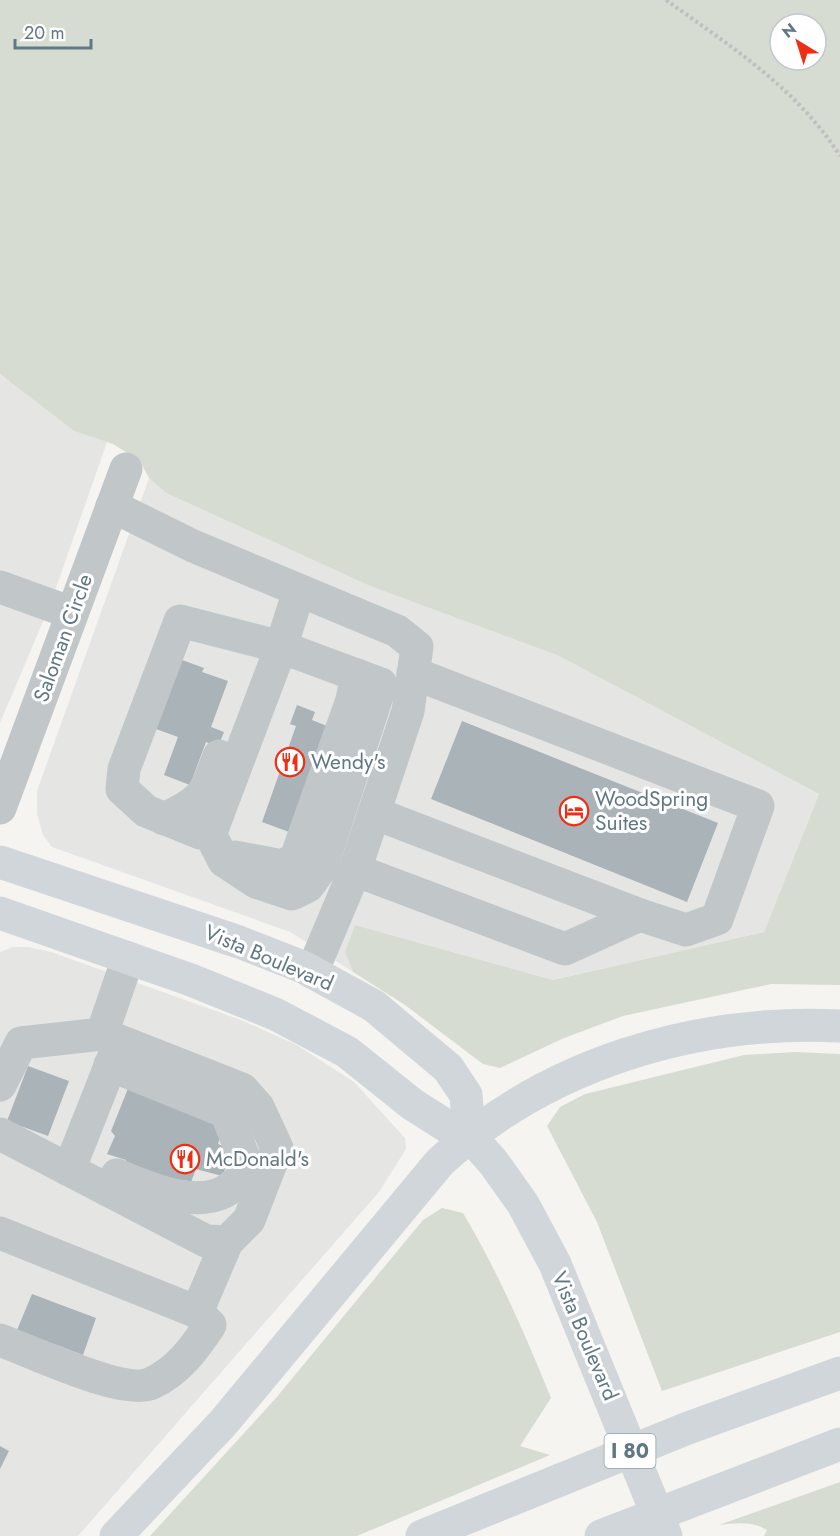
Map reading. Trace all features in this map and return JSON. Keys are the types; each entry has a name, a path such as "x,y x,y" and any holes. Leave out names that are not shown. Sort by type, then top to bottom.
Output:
{"main road":[{"name":"Vista Boulevard","path":"0,862 239,942 312,972 374,1006 448,1068 466,1095 469,1135"},
{"name":"Vista Boulevard","path":"0,913 191,980 296,1025 347,1052 411,1104 448,1127 469,1135 493,1162 524,1204 555,1264 600,1369 666,1536"},
{"path":"116,1536 223,1423 434,1169 469,1135 513,1104 550,1084 653,1046 702,1034 802,1024 840,1026"},
{"name":"I 80","path":"422,1536 667,1437 840,1373"},
{"path":"601,1536 840,1444"}],"street":[{"name":"Saloman Circle","path":"0,808 126,469"},
{"path":"112,506 193,546 397,631 417,647 390,682 321,868 308,886 292,894 256,882 224,861 215,842 213,827 278,656 299,591"},
{"path":"0,587 72,613"},
{"path":"215,842 200,833 146,811 122,789 124,769 180,621 278,656 390,682 758,806 717,919 686,930 640,915 374,813"},
{"path":"164,819 186,809 204,794 245,688 278,656"},
{"path":"312,972 355,870 408,711 390,682"},
{"path":"355,870 565,949 640,915"},
{"path":"71,1165 111,1047 128,958"},
{"path":"0,1085 21,1043 111,1047 243,1089 258,1107 277,1148 249,1221 226,1242 197,1312"},
{"path":"71,1165 160,1191 193,1198 222,1193 241,1179 246,1163 226,1112 111,1047"},
{"path":"0,1134 71,1165 206,1241 226,1242"},
{"path":"0,1233 197,1312 210,1325 189,1357 151,1385 117,1385 0,1340"}],"path":[{"path":"666,0 773,78 814,120 840,156"}],"shaded area":[{"path":"0,0 840,0 840,985 771,984 623,1016 564,1038 500,1068 483,1064 405,1005 353,972 345,952 355,925 553,980 764,932 819,794 559,656 370,586 166,493 149,478 140,461 113,444 74,431 0,374"},
{"path":"0,374 74,431 107,442 50,605 0,723"},
{"path":"149,478 166,493 370,586 559,656 819,794 764,932 553,980 355,925 345,952 353,972 290,932 52,847 43,835 37,814 37,791"},
{"path":"13,947 29,947 51,952 241,1020 297,1045 354,1082 405,1138 406,1149 379,1192 78,1536 0,1536 0,952"},
{"path":"795,1052 840,1054 840,1332 662,1391 597,1222 547,1126 560,1107 585,1094 744,1055"},
{"path":"442,1208 463,1213 488,1258 521,1327 551,1398 520,1446 550,1455 357,1536 150,1536 276,1398 423,1220"},
{"path":"840,1482 840,1536 764,1536 767,1530 756,1525 738,1523 719,1525"}],"building":[{"path":"174,657 204,668 202,672 228,681 211,727 224,732 218,747 206,742 190,785 164,775 178,737 148,726"},
{"path":"297,705 315,712 312,720 327,726 289,832 262,822 296,726 290,724"},
{"name":"WoodSpring Suites","path":"462,721 718,823 687,902 431,799"},
{"path":"28,1066 69,1081 48,1136 7,1121"},
{"path":"131,1081 216,1117 221,1134 218,1144 233,1151 222,1176 196,1169 191,1182 185,1180 182,1186 127,1166 126,1160 107,1154 115,1136 111,1131"},
{"path":"32,1294 96,1318 83,1355 17,1330"},
{"path":"0,1446 9,1451 0,1469"}],"place":[{"name":"Wendy's","path":"290,762"},
{"name":"WoodSpring Suites","path":"574,811"},
{"name":"McDonald's","path":"185,1159"}]}
